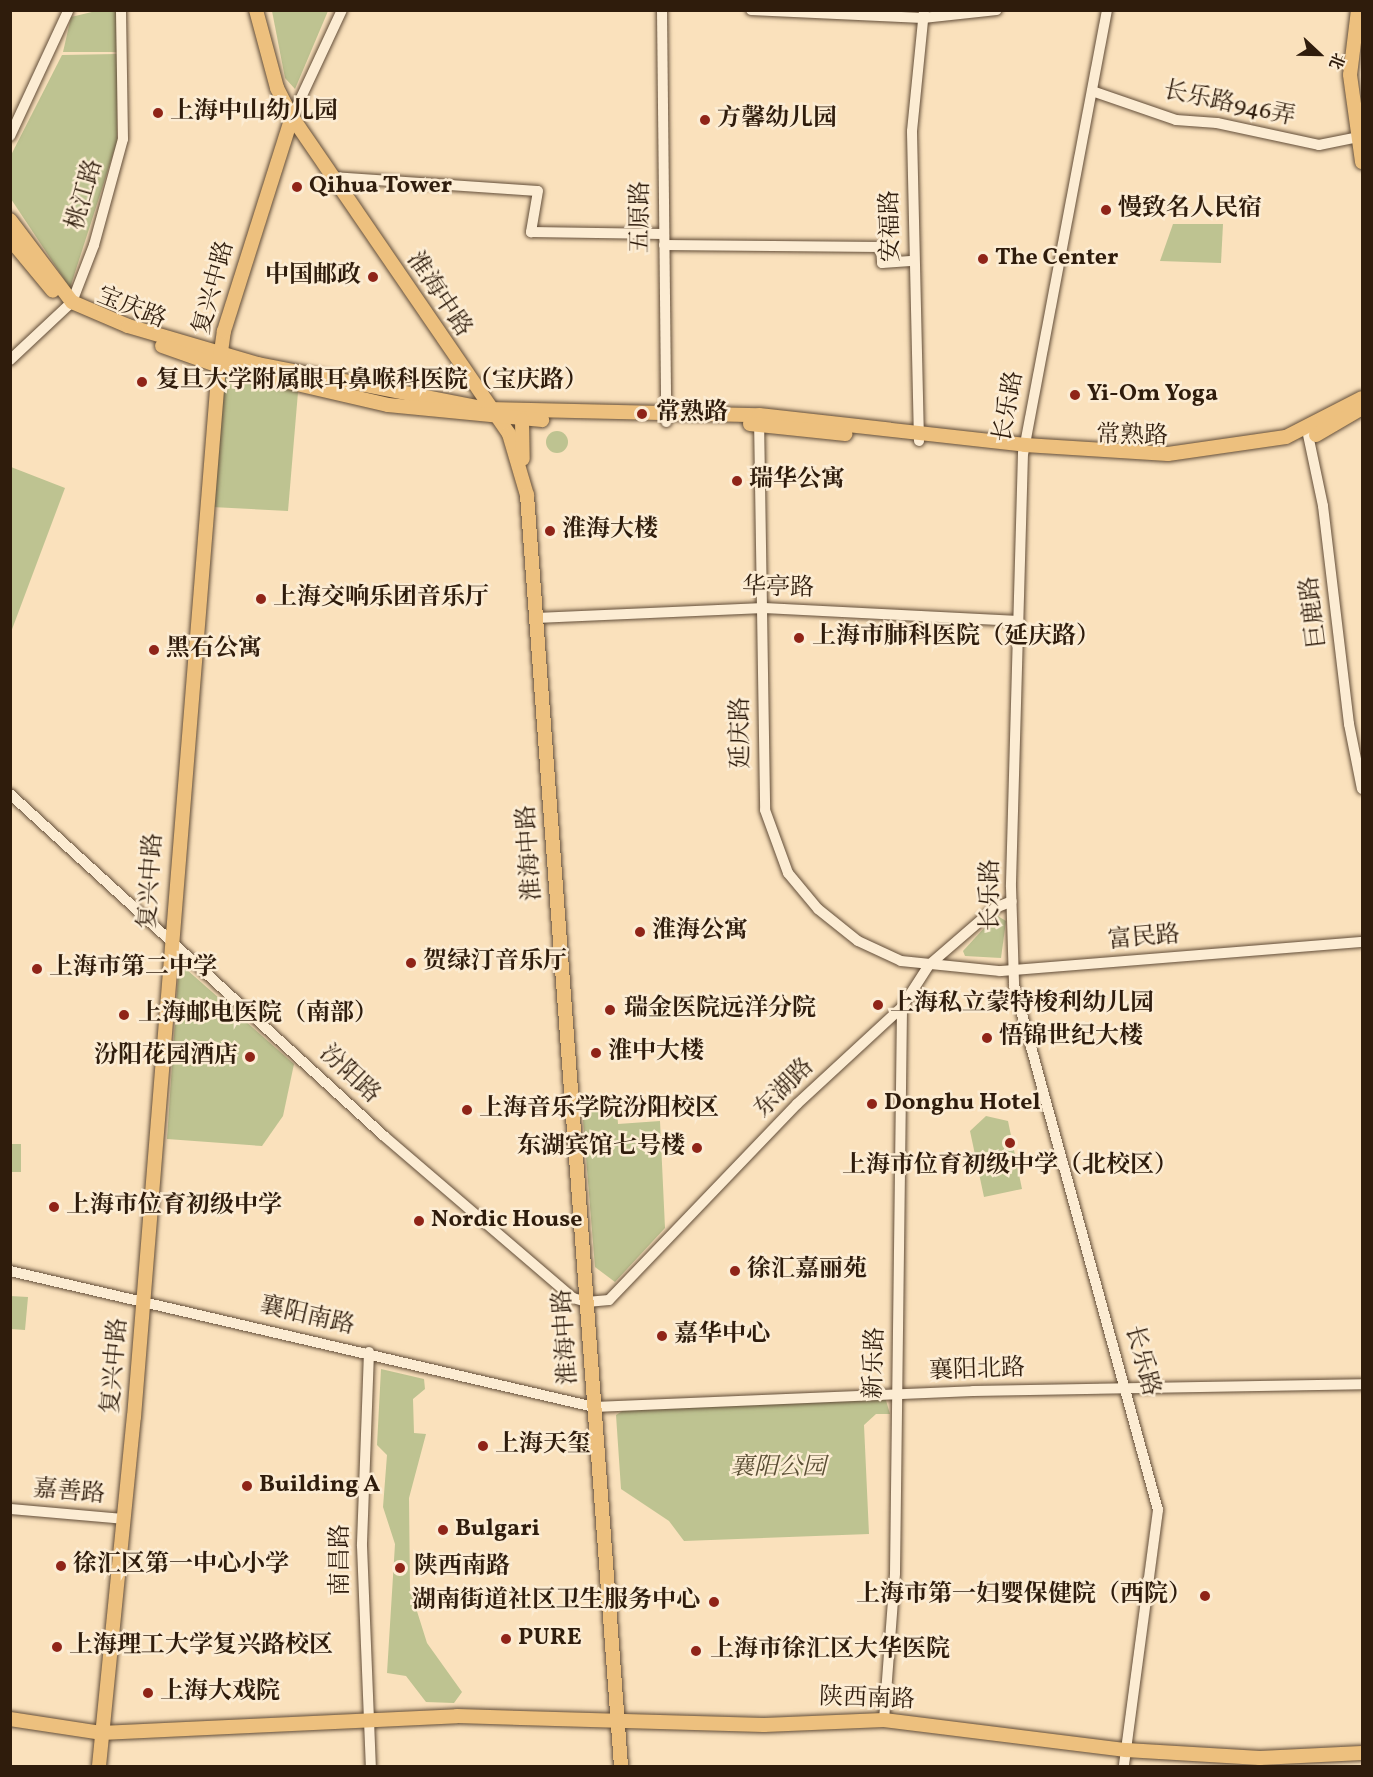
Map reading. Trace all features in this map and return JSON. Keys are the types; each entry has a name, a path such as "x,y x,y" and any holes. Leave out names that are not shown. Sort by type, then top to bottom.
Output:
{"main road":[{"name":"淮海中路","path":"256,10 277,88 292,117 493,414 509,434 523,476 536,618 621,1767"},
{"path":"1358,10 1350,75 1362,162"},
{"name":"复兴中路","path":"99,1767 144,1300 170,937 220,360 292,117"},
{"path":"10,220 69,304"},
{"path":"10,239 69,304"},
{"name":"宝庆路","path":"69,304 220,360 388,405 493,414"},
{"name":"常熟路","path":"1276,439 1362,392"},
{"name":"常熟路","path":"1024,449 1168,454 1310,434 1362,398"},
{"name":"常熟路","path":"493,414 759,420 1128,462 1174,460 1310,434 1362,408"},
{"name":"常熟路","path":"493,414 522,420 666,418"},
{"path":"522,420 523,476"},
{"name":"陕西南路","path":"10,1719 102,1733 369,1720 618,1720 764,1725 884,1720 1126,1750 1259,1762 1362,1753"}],"street":[{"name":"桃江路","path":"10,360 69,304 94,245 123,139 121,10"},
{"path":"292,117 342,10"},
{"name":"五原路","path":"662,10 666,418"},
{"path":"751,10 924,14 997,10"},
{"name":"长乐路","path":"1107,10 1024,449 1012,901 1014,971 1127,1388 1158,1518 1124,1767"},
{"path":"10,136 68,11"},
{"name":"安福路","path":"918,438 912,131 924,14"},
{"name":"长乐路946弄","path":"1092,91 1176,120 1217,123 1319,146 1359,137"},
{"path":"332,177 538,191 531,232 881,247 882,263 914,261"},
{"name":"延庆路","path":"759,420 764,608 765,810 788,873 818,909 858,941 901,961 929,965"},
{"name":"巨鹿路","path":"1310,434 1353,757 1362,789"},
{"name":"华亭路","path":"536,618 764,608 1019,621"},
{"name":"汾阳路","path":"10,794 170,937 384,1136 573,1298 587,1302"},
{"name":"东湖路","path":"587,1302 609,1300 797,1104 902,1007 929,965 995,908 1012,901"},
{"name":"富民路","path":"929,965 1014,971 1362,942"},
{"name":"新乐路","path":"884,1720 895,1573 902,1007"},
{"name":"襄阳南路","path":"10,1271 369,1352 594,1407"},
{"name":"南昌路","path":"369,1352 362,1546 371,1767"},
{"name":"襄阳北路","path":"594,1407 897,1394 1362,1384"},
{"name":"嘉善路","path":"10,1509 124,1519"}],"green space":[{"path":"96,11 116,11 117,52 63,52 71,17"},
{"path":"272,11 328,11 295,89 285,78"},
{"path":"117,54 117,142 70,288 11,199 10,157 62,55"},
{"path":"1173,224 1223,224 1221,263 1160,261"},
{"path":"225,372 298,392 288,511 212,507"},
{"path":"553,431 561,431 568,438 568,446 561,453 553,453 546,446 546,438"},
{"path":"11,467 65,488 10,632"},
{"path":"996,915 1006,921 1001,958 965,956 963,951"},
{"path":"186,969 294,1064 283,1116 262,1146 167,1139 178,977"},
{"path":"616,1095 618,1124 660,1121 665,1228 615,1282 595,1267 581,1096"},
{"path":"986,1116 1008,1121 1022,1189 984,1197 970,1131"},
{"path":"11,1144 21,1144 21,1172 11,1172"},
{"path":"10,1296 28,1297 25,1330 11,1329"},
{"path":"381,1369 424,1379 425,1389 413,1399 414,1433 426,1434 409,1498 410,1589 427,1643 462,1692 454,1703 426,1702 406,1676 387,1673 395,1544 383,1507 387,1455 377,1445"},
{"name":"襄阳公园","path":"885,1397 890,1414 876,1414 864,1425 869,1534 684,1541 669,1521 621,1489 616,1415 624,1410"}],"place":[{"name":"上海中山幼儿园","path":"158,113"},
{"name":"方馨幼儿园","path":"705,120"},
{"name":"Qihua Tower","path":"297,187"},
{"name":"慢致名人民宿","path":"1106,210"},
{"name":"The Center","path":"983,259"},
{"name":"中国邮政","path":"373,277"},
{"name":"复旦大学附属眼耳鼻喉科医院（宝庆路）","path":"142,382"},
{"name":"Yi-Om Yoga","path":"1075,395"},
{"name":"常熟路","path":"642,414"},
{"name":"瑞华公寓","path":"737,481"},
{"name":"淮海大楼","path":"550,531"},
{"name":"上海交响乐团音乐厅","path":"261,599"},
{"name":"上海市肺科医院（延庆路）","path":"799,638"},
{"name":"黑石公寓","path":"154,650"},
{"name":"淮海公寓","path":"640,932"},
{"name":"贺绿汀音乐厅","path":"411,963"},
{"name":"上海市第二中学","path":"37,969"},
{"name":"上海私立蒙特梭利幼儿园","path":"878,1005"},
{"name":"瑞金医院远洋分院","path":"610,1010"},
{"name":"上海邮电医院（南部）","path":"124,1015"},
{"name":"悟锦世纪大楼","path":"987,1038"},
{"name":"淮中大楼","path":"596,1053"},
{"name":"汾阳花园酒店","path":"250,1057"},
{"name":"Donghu Hotel","path":"872,1104"},
{"name":"上海音乐学院汾阳校区","path":"467,1110"},
{"name":"上海市位育初级中学（北校区）","path":"1010,1143"},
{"name":"东湖宾馆七号楼","path":"697,1148"},
{"name":"上海市位育初级中学","path":"54,1207"},
{"name":"Nordic House","path":"419,1221"},
{"name":"徐汇嘉丽苑","path":"735,1271"},
{"name":"嘉华中心","path":"662,1336"},
{"name":"上海天玺","path":"483,1446"},
{"name":"Building A","path":"247,1486"},
{"name":"Bulgari","path":"443,1530"},
{"name":"徐汇区第一中心小学","path":"61,1566"},
{"name":"陕西南路","path":"400,1568"},
{"name":"上海市第一妇婴保健院（西院）","path":"1205,1596"},
{"name":"湖南街道社区卫生服务中心","path":"714,1602"},
{"name":"PURE","path":"506,1639"},
{"name":"上海理工大学复兴路校区","path":"57,1647"},
{"name":"上海市徐汇区大华医院","path":"696,1651"},
{"name":"上海大戏院","path":"148,1693"}]}
